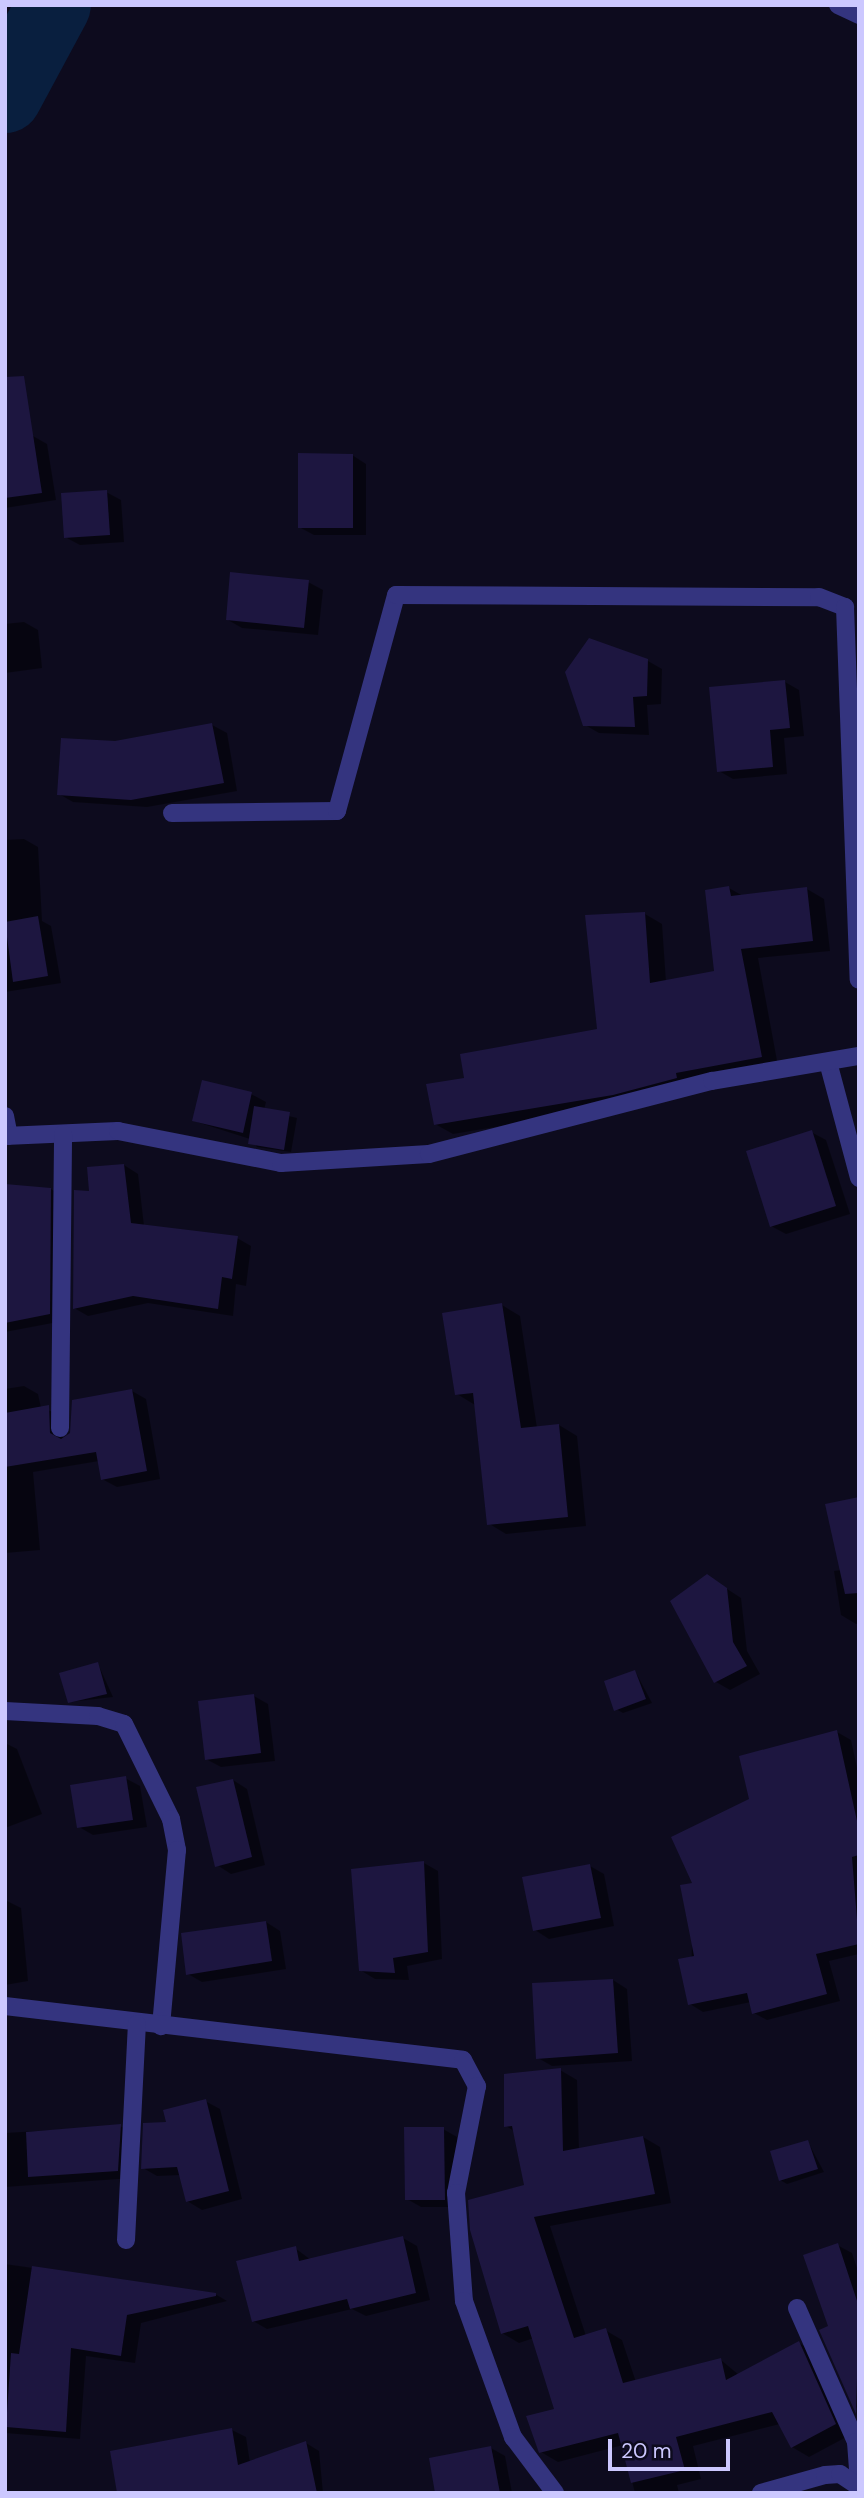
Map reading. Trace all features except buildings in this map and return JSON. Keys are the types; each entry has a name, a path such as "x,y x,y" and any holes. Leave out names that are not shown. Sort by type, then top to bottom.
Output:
{"street":[{"path":"838,5 859,15"},
{"path":"172,813 337,811 396,595 819,597 845,607 859,980"},
{"path":"5,1116 7,1136 118,1131 281,1163 429,1154 712,1081 859,1056"},
{"path":"828,1062 859,1178"},
{"path":"60,1428 63,1134"},
{"path":"5,1711 99,1716 124,1724 136,1748 171,1819 177,1850 161,2026"},
{"path":"5,2006 137,2024 463,2060 477,2086 456,2193 464,2301 513,2437 555,2493"},
{"path":"126,2240 137,2024"},
{"path":"797,2308 856,2442 859,2485"},
{"path":"761,2493 825,2475 840,2474 859,2485"}],"waterway":[{"path":"5,96 54,5"}]}
